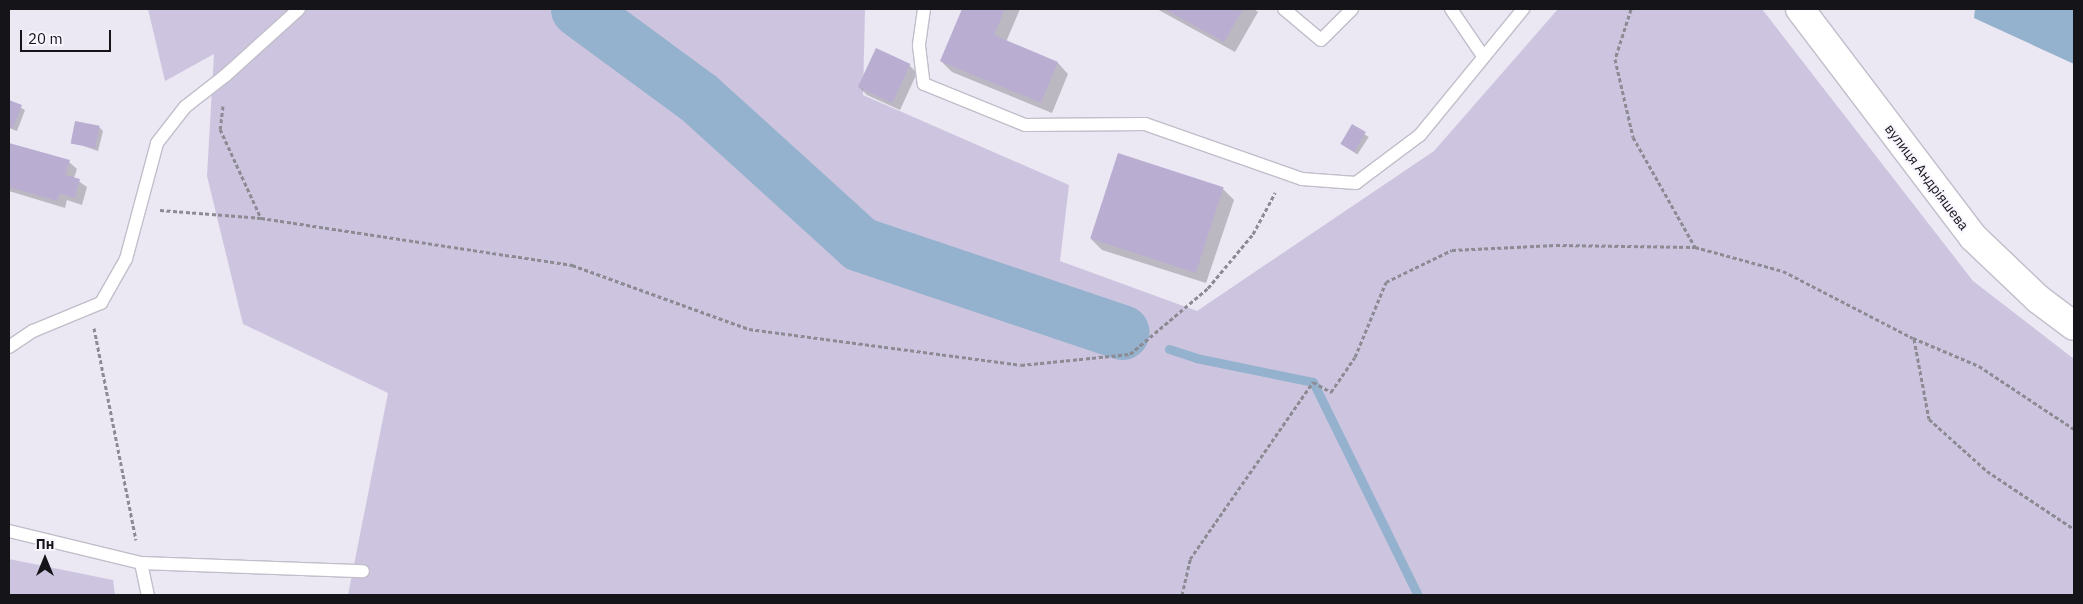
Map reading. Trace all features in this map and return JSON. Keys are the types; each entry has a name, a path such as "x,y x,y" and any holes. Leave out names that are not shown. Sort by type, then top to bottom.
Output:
{"street":[{"name":"вулиця Андріяшева","path":"1800,9 1973,237 2038,299 2074,326"}],"lane":[{"path":"9,347 32,331 101,303 126,259 157,143 185,108 226,75 299,9"},
{"path":"924,9 919,46 924,84 1025,125 1146,124 1302,179 1356,183 1420,135 1523,9"},
{"path":"1284,9 1321,40 1352,9"},
{"path":"1451,9 1483,56"},
{"path":"9,531 141,563 363,571"},
{"path":"141,563 148,595"}],"path":[{"path":"1630,9 1615,59 1633,137 1696,247"},
{"path":"226,75 220,129 261,218"},
{"path":"140,209 261,218 572,265 749,329 1022,365 1130,354 1208,288 1253,234 1287,173"},
{"path":"1182,595 1190,559 1313,382 1331,392 1355,357 1386,282 1452,250 1556,245 1696,247 1783,271 1914,338 1979,366 2074,429"},
{"path":"90,308 141,563"},
{"path":"1914,338 1929,419 1987,471 2074,529"}],"shaded area":[{"path":"148,9 865,9 863,95 1069,185 1060,261 1197,311 1434,151 1558,9 1762,9 1973,281 2074,359 2074,595 348,595 388,393 243,324 207,176 214,54 165,81"},
{"path":"9,559 113,580 115,595 9,595"}],"water":[{"path":"1975,9 2074,9 2074,64 1974,18"}],"building":[{"path":"962,9 1005,9 994,35 1058,62 1041,103 940,61"},
{"path":"1164,9 1243,9 1224,42"},
{"path":"876,48 910,64 892,103 858,87"},
{"path":"9,100 22,105 13,128 9,127"},
{"path":"75,121 100,126 95,148 71,144"},
{"path":"1352,124 1366,132 1354,152 1340,144"},
{"path":"9,143 70,160 65,175 80,179 75,198 60,193 57,201 9,187"},
{"path":"1118,153 1224,187 1196,273 1090,239"}],"waterway":[{"path":"578,9 699,98 860,244 1122,332"},
{"path":"1169,349 1196,358 1313,382 1418,595"}]}
